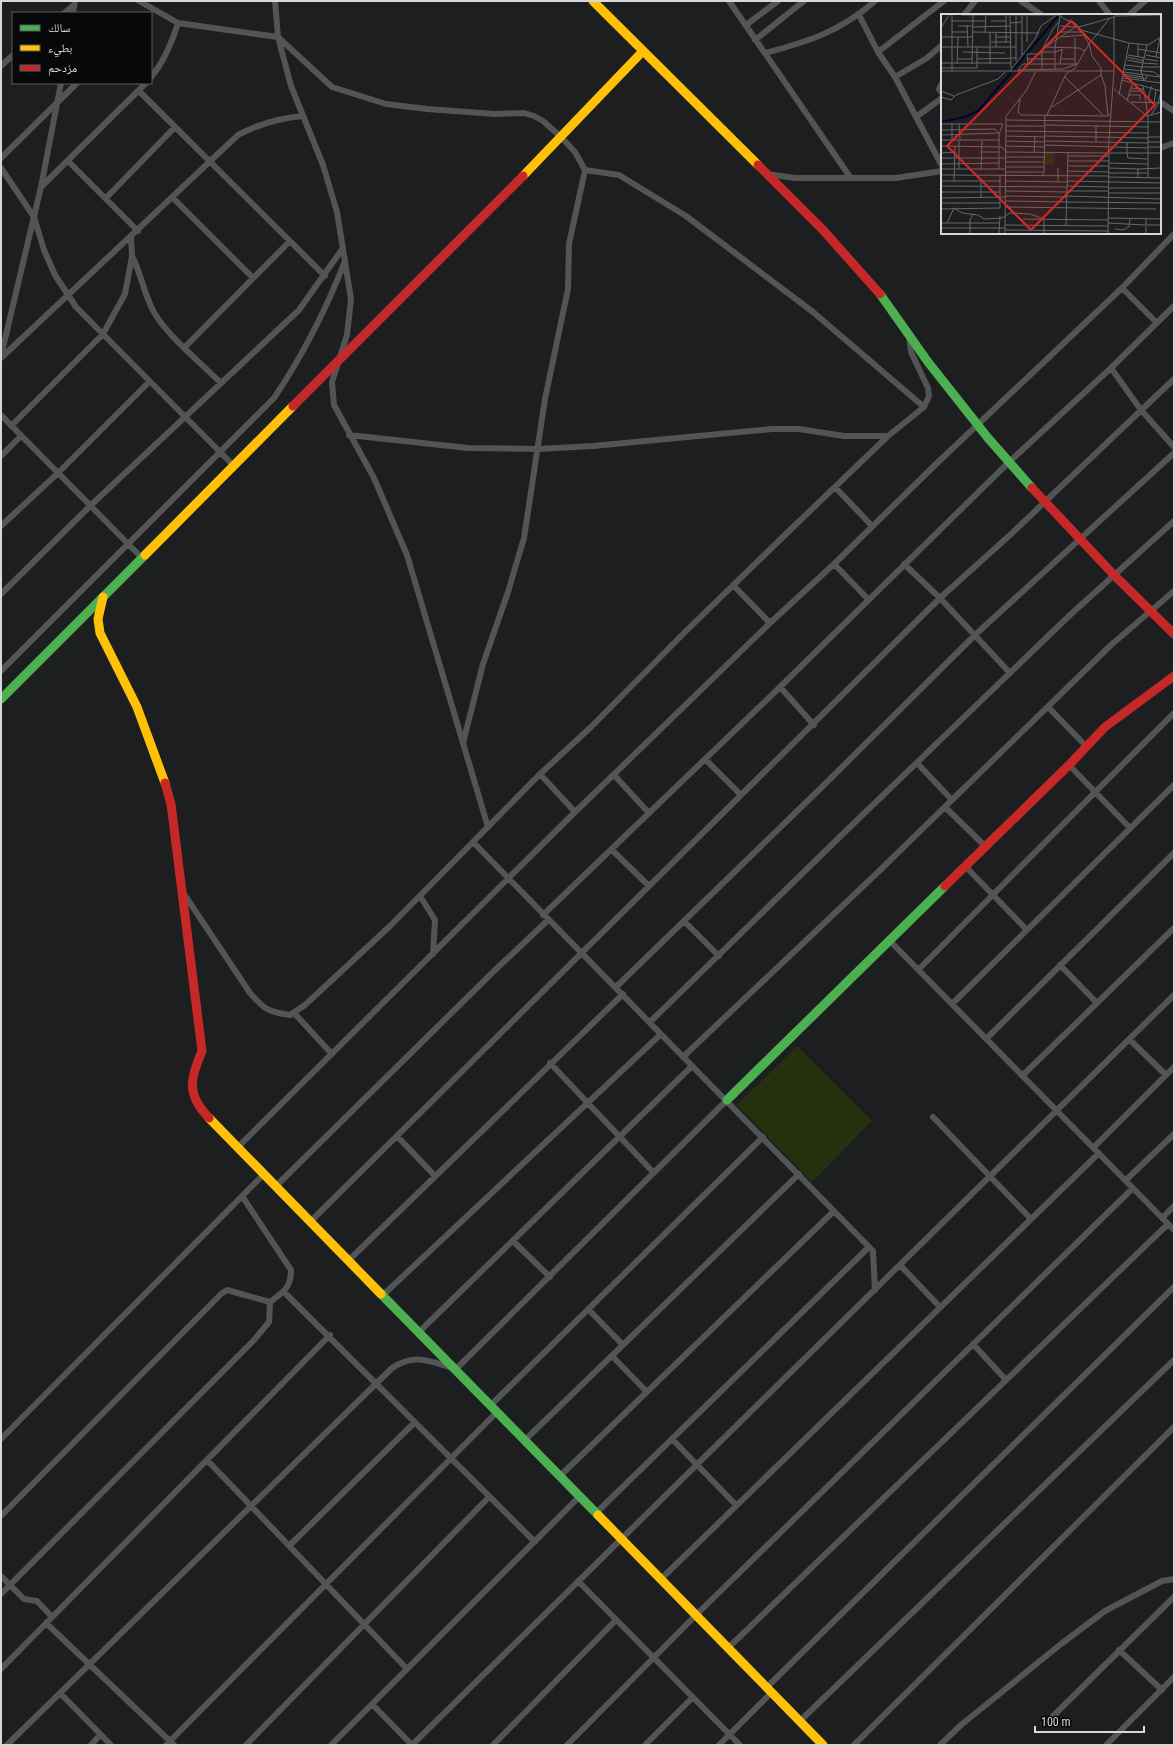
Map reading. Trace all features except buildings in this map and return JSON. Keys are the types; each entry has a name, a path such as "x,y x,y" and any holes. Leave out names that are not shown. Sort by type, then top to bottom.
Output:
{"street":[{"path":"139,1 178,23 278,37 332,87 386,104 457,111 524,114 534,116 543,121 561,137 575,152 585,170 569,244 568,289 546,400 524,538 508,592 483,664 463,743"},
{"path":"275,1 278,37 291,86 327,178 337,212 351,299 350,316 340,359 332,382 337,414 374,478 407,556 488,827"},
{"path":"593,1 859,268 887,302 908,334 978,426 1044,502 1114,575 1174,634"},
{"path":"746,25 778,1"},
{"path":"755,40 804,1"},
{"path":"765,53 818,37 839,28 859,15 875,1"},
{"path":"878,52 944,1"},
{"path":"965,14 975,1"},
{"path":"1020,1 1040,14"},
{"path":"1099,1 1109,14"},
{"path":"1131,14 1145,1"},
{"path":"732,2 755,40 850,177"},
{"path":"65,12 75,3"},
{"path":"147,12 152,8"},
{"path":"859,15 878,52 895,77 941,164"},
{"path":"152,77 171,43 178,23"},
{"path":"895,77 927,58 941,46"},
{"path":"1,699 561,137 643,52"},
{"path":"1,66 12,56"},
{"path":"1,357 41,187 61,84"},
{"path":"1,158 76,84"},
{"path":"41,187 145,84"},
{"path":"139,91 208,162 324,276"},
{"path":"916,117 941,99"},
{"path":"1161,103 1174,111"},
{"path":"1,357 138,231 208,162 238,135 256,126 283,118 303,116"},
{"path":"106,198 175,127"},
{"path":"1161,148 1174,144"},
{"path":"68,161 138,231"},
{"path":"1,168 34,217 44,250 55,275 67,295 149,382 234,466"},
{"path":"585,170 619,175 686,216 813,312 924,407"},
{"path":"767,174 795,178 896,178 941,171"},
{"path":"173,198 254,278"},
{"path":"238,1147 575,812 770,623 834,564 1122,288 1174,234"},
{"path":"11,426 103,334 124,294 132,256 131,237"},
{"path":"185,347 290,242"},
{"path":"1,594 90,506 299,310 343,248"},
{"path":"132,256 138,268 154,313 161,324 221,383"},
{"path":"1,671 264,409 284,383 303,352 331,297 345,260"},
{"path":"1122,288 1156,323"},
{"path":"543,915 780,687 1009,462 1111,368 1174,306"},
{"path":"182,891 250,993 263,1008 272,1013 290,1015 294,1013 320,991 420,896 540,774 591,727 733,585 888,436 924,407 929,396 928,388 911,352 908,334"},
{"path":"1111,368 1141,410 1174,447"},
{"path":"311,1221 741,795 814,725 940,598 1174,379"},
{"path":"1,526 58,473 149,382"},
{"path":"1,415 142,558"},
{"path":"349,435 468,448 538,449 593,446 772,429 799,429 844,436 888,436"},
{"path":"1,456 22,436"},
{"path":"616,987 975,634 1080,540 1174,452"},
{"path":"835,487 872,526"},
{"path":"650,1022 1010,672 1174,521"},
{"path":"834,564 868,599"},
{"path":"904,564 940,598 1010,672"},
{"path":"733,585 770,623"},
{"path":"684,1057 945,807 1111,645 1174,591"},
{"path":"103,597 98,626 104,643 125,683 164,776 171,804 202,1051 190,1078 192,1094 207,1116 824,1745"},
{"path":"456,1369 727,1100 1069,765 1085,745 1139,698 1174,676"},
{"path":"780,687 814,725"},
{"path":"1048,707 1085,745"},
{"path":"919,969 1174,713"},
{"path":"705,759 741,795"},
{"path":"917,763 952,800"},
{"path":"1069,765 1096,791 1130,828"},
{"path":"540,774 575,812"},
{"path":"614,775 650,813"},
{"path":"953,1003 1026,929 1174,785"},
{"path":"945,807 986,847"},
{"path":"473,842 508,880 623,994 873,1251 875,1290"},
{"path":"612,850 649,886"},
{"path":"987,1038 1174,853"},
{"path":"966,867 1026,929"},
{"path":"420,896 435,920 433,954"},
{"path":"276,1186 493,972 548,920"},
{"path":"684,921 719,956"},
{"path":"1022,1076 1174,928"},
{"path":"890,941 953,1003 1022,1076 1058,1110 1174,1230"},
{"path":"1060,966 1097,1003"},
{"path":"349,1260 550,1063 623,994"},
{"path":"372,1704 412,1745 1174,995"},
{"path":"294,1013 332,1054"},
{"path":"383,1295 661,1034"},
{"path":"1130,1039 1166,1075"},
{"path":"550,1063 654,1173"},
{"path":"419,1332 692,1066"},
{"path":"1094,1147 1174,1067"},
{"path":"933,1117 1031,1219"},
{"path":"1126,1180 1174,1134"},
{"path":"397,1136 434,1176"},
{"path":"46,1623 170,1744 326,1584 451,1459 494,1408 588,1309 763,1137"},
{"path":"661,1579 1099,1153"},
{"path":"1,1439 264,1174"},
{"path":"525,1440 799,1174"},
{"path":"567,1745 696,1615 1133,1188"},
{"path":"242,1196 291,1270 291,1281 284,1292 270,1302"},
{"path":"1162,1218 1174,1206"},
{"path":"560,1476 834,1211"},
{"path":"728,1648 1168,1224"},
{"path":"513,1241 550,1277"},
{"path":"596,1513 869,1248"},
{"path":"900,1265 940,1307"},
{"path":"719,1745 769,1690 1174,1287"},
{"path":"1,1516 221,1294 228,1290 270,1302"},
{"path":"284,1292 535,1542"},
{"path":"1,1594 254,1340 269,1322 270,1302"},
{"path":"588,1309 623,1345"},
{"path":"1,1668 329,1336"},
{"path":"973,1344 1006,1380"},
{"path":"612,1356 646,1392"},
{"path":"6,1745 392,1368 405,1360 422,1359 456,1369"},
{"path":"800,1721 1174,1360"},
{"path":"289,1546 415,1422"},
{"path":"854,1745 1174,1427"},
{"path":"672,1439 736,1506"},
{"path":"207,1460 408,1669"},
{"path":"331,1745 580,1496"},
{"path":"246,1745 489,1497"},
{"path":"1,1576 24,1599 37,1601 52,1617"},
{"path":"940,1745 960,1725 1060,1644 1105,1611 1162,1581 1174,1579"},
{"path":"578,1581 740,1745"},
{"path":"1047,1722 1174,1596"},
{"path":"492,1745 616,1620"},
{"path":"1119,1650 1162,1690"},
{"path":"1106,1745 1174,1678"},
{"path":"60,1693 111,1745"},
{"path":"645,1745 693,1697"},
{"path":"91,1745 100,1735"}],"green space":[{"path":"797,1046 872,1121 812,1182 737,1105"}],"traffic: fast":[{"path":"880,294 928,362 988,438 1032,488"},
{"path":"1,699 145,555"},
{"path":"727,1100 945,886"},
{"path":"381,1294 598,1515"}],"traffic: slow":[{"path":"593,1 758,165"},
{"path":"523,176 643,51"},
{"path":"145,555 293,406"},
{"path":"103,597 98,619 100,633 137,707 165,783"},
{"path":"209,1118 381,1294"},
{"path":"598,1515 823,1745"}],"traffic: jam":[{"path":"758,165 823,230 880,294"},
{"path":"293,406 523,176"},
{"path":"1032,488 1114,575 1174,634"},
{"path":"945,886 1069,765 1105,727 1174,676"},
{"path":"165,783 171,804 202,1051 195,1070 192,1086 197,1101 209,1118"}]}
